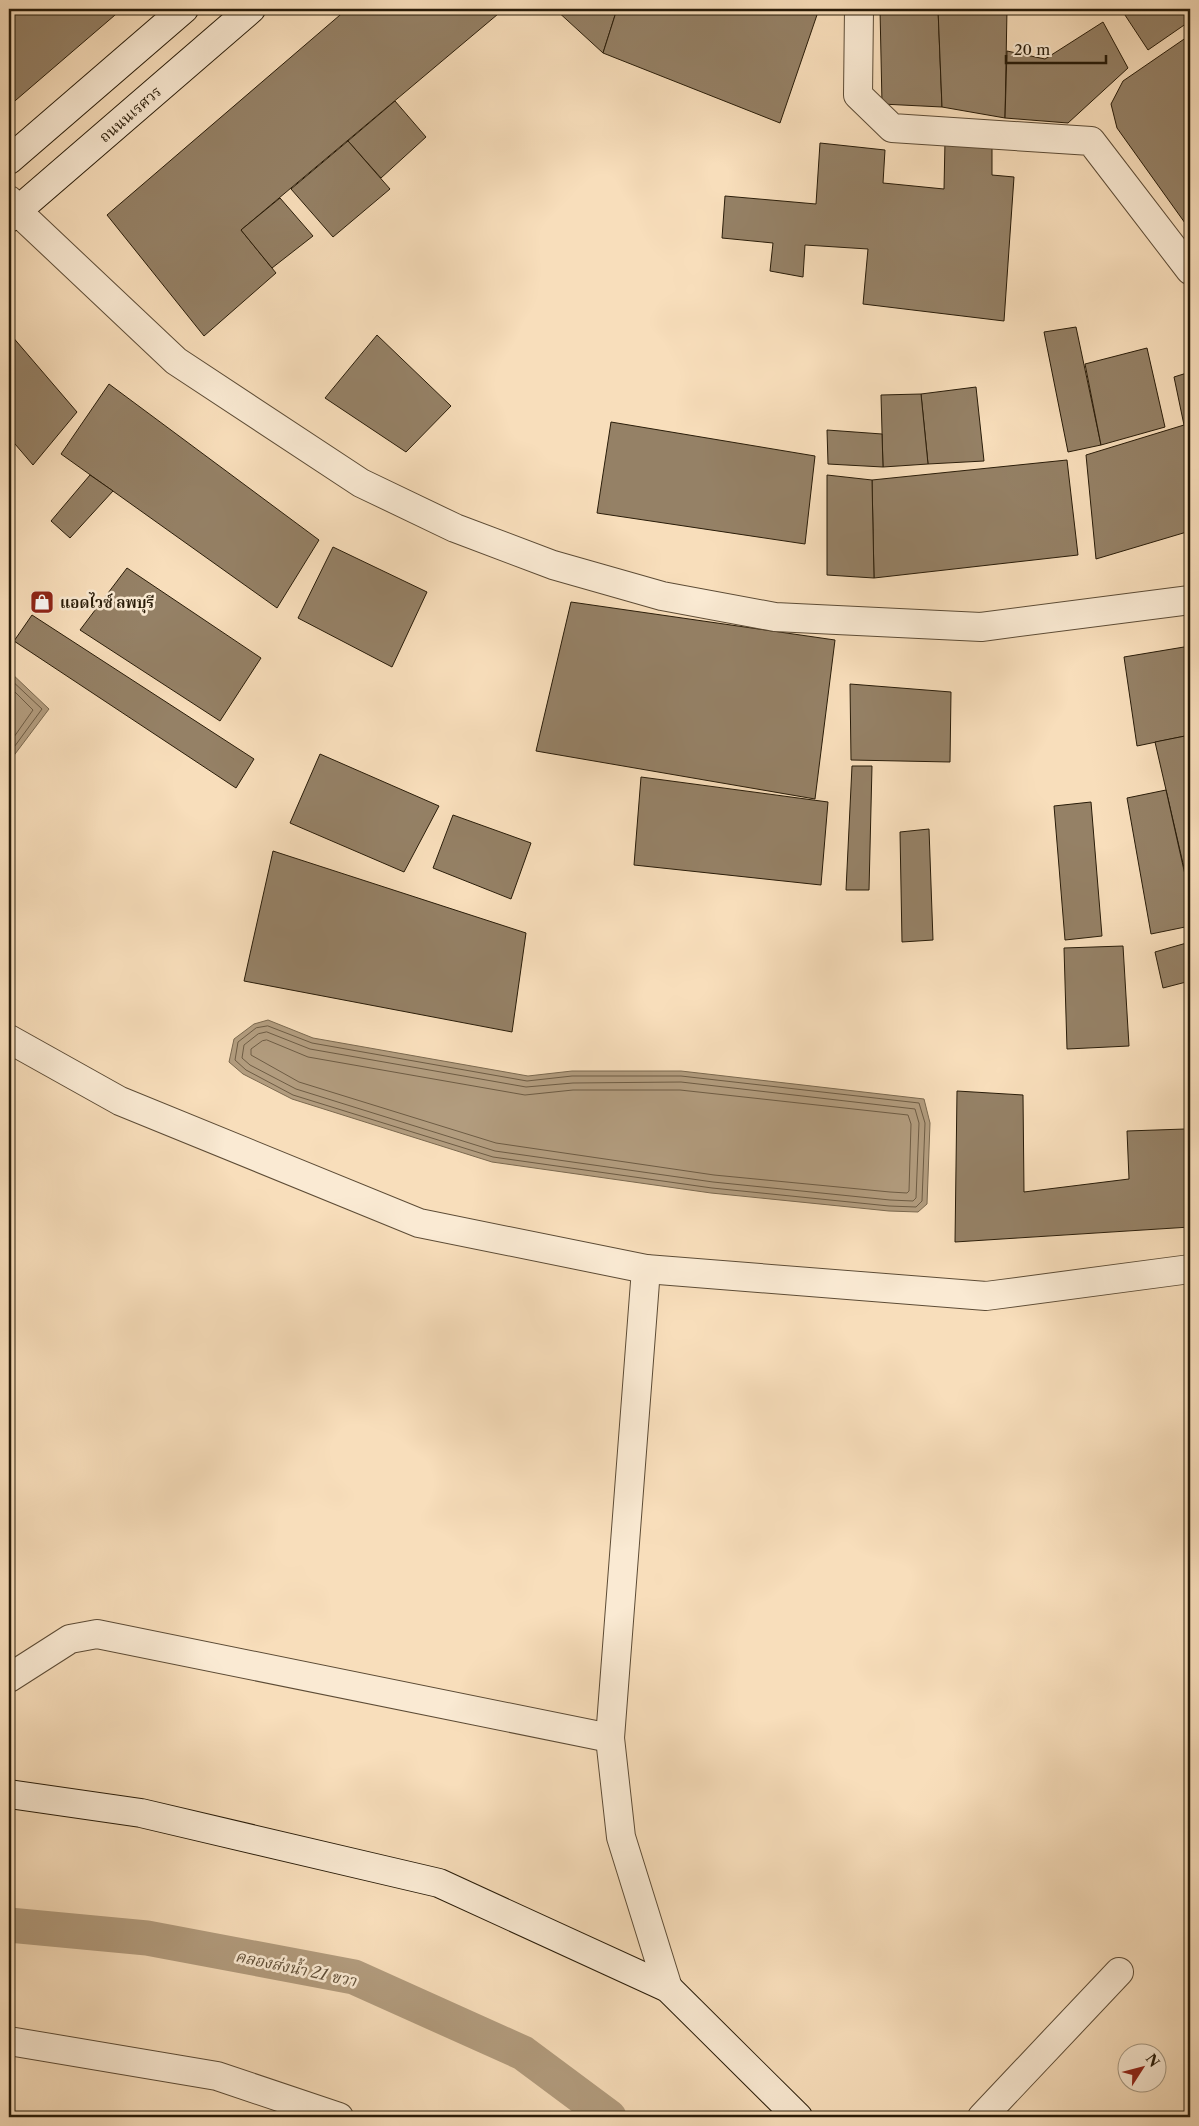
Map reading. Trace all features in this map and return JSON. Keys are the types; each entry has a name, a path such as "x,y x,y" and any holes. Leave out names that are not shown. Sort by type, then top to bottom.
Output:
{"street":[{"path":"9,160 184,9"},
{"name":"ถนนนเรศวร","path":"12,210 251,9"},
{"path":"859,9 858,95 892,128 1091,141 1190,270"},
{"path":"12,210 176,361 361,483 455,528 553,565 662,596 775,617 981,627 1190,600"},
{"path":"9,1039 120,1101 418,1222 646,1269 986,1296 1190,1269"},
{"path":"646,1269 610,1738 622,1837 668,1988"},
{"path":"9,1678 70,1639 97,1634 610,1738"},
{"path":"9,1794 141,1813 440,1883 668,1988 798,2117"},
{"path":"982,2117 1119,1972"},
{"path":"9,2040 217,2076 339,2117"}],"water":[{"path":"9,671 49,709 9,762"},
{"path":"268,1020 313,1038 528,1076 572,1071 681,1071 924,1099 930,1123 927,1204 918,1212 889,1211 711,1193 492,1162 292,1099 243,1074 229,1062 234,1039 254,1024"}],"building":[{"path":"9,9 122,9 9,106"},
{"path":"347,9 504,9 241,230 276,273 204,336 107,215"},
{"path":"555,9 617,9 603,53"},
{"path":"617,9 819,9 780,123 603,53"},
{"path":"880,9 938,9 942,107 882,104"},
{"path":"938,9 1007,9 1005,118 942,107"},
{"path":"1007,9 1072,9 1073,10 1008,13"},
{"path":"1121,9 1190,9 1190,21 1148,50"},
{"path":"1103,22 1128,68 1068,123 1005,118 1007,51 1045,59"},
{"path":"1190,35 1190,230 1117,128 1111,104 1123,81"},
{"path":"395,101 426,137 381,178 348,141"},
{"path":"348,141 390,189 333,237 291,189"},
{"path":"945,141 992,142 992,175 1014,177 1004,321 863,304 868,249 805,245 803,277 770,271 773,243 722,238 725,196 816,204 820,143 885,150 883,183 944,189"},
{"path":"280,198 313,236 272,268 241,230"},
{"path":"1076,327 1101,445 1068,452 1044,332"},
{"path":"11,335 77,412 33,465 9,437 9,337"},
{"path":"377,335 451,406 406,452 325,398"},
{"path":"1147,348 1165,427 1101,445 1085,364"},
{"path":"1190,372 1190,531 1096,559 1086,455 1184,425 1174,377"},
{"path":"109,384 319,540 277,608 61,454"},
{"path":"976,387 984,461 928,464 921,394"},
{"path":"921,394 928,464 883,467 881,395"},
{"path":"611,422 815,456 805,544 597,513"},
{"path":"827,430 882,434 883,467 828,464"},
{"path":"1067,460 1078,555 874,578 872,480"},
{"path":"90,475 113,491 70,538 51,521"},
{"path":"827,475 872,480 874,578 827,575"},
{"path":"333,547 427,592 392,667 298,618"},
{"path":"127,568 261,658 220,721 80,630"},
{"path":"571,602 835,640 815,799 536,751"},
{"path":"32,615 254,759 236,788 14,641"},
{"path":"1190,646 1190,735 1137,746 1124,657"},
{"path":"850,684 951,692 950,762 851,760"},
{"path":"1190,735 1190,894 1155,742"},
{"path":"320,754 439,806 404,872 290,823"},
{"path":"852,766 872,766 869,890 846,890"},
{"path":"641,777 828,802 821,885 634,865"},
{"path":"1166,790 1190,897 1190,926 1151,934 1127,798"},
{"path":"1091,802 1102,936 1065,940 1054,806"},
{"path":"453,815 531,843 511,899 433,868"},
{"path":"929,829 933,940 902,942 900,832"},
{"path":"273,851 526,933 512,1032 244,981"},
{"path":"1190,942 1190,981 1163,988 1155,952"},
{"path":"1123,946 1129,1046 1067,1049 1064,948"},
{"path":"957,1091 1023,1095 1024,1192 1129,1179 1127,1131 1185,1129 1190,1227 955,1242"}],"waterway":[{"name":"คลองส่งน้ำ 21 ขวา","path":"9,1925 147,1938 354,1977 523,2053 609,2117"}],"place":[{"name":"แอดไวซ์ ลพบุรี","path":"42,602"}]}
